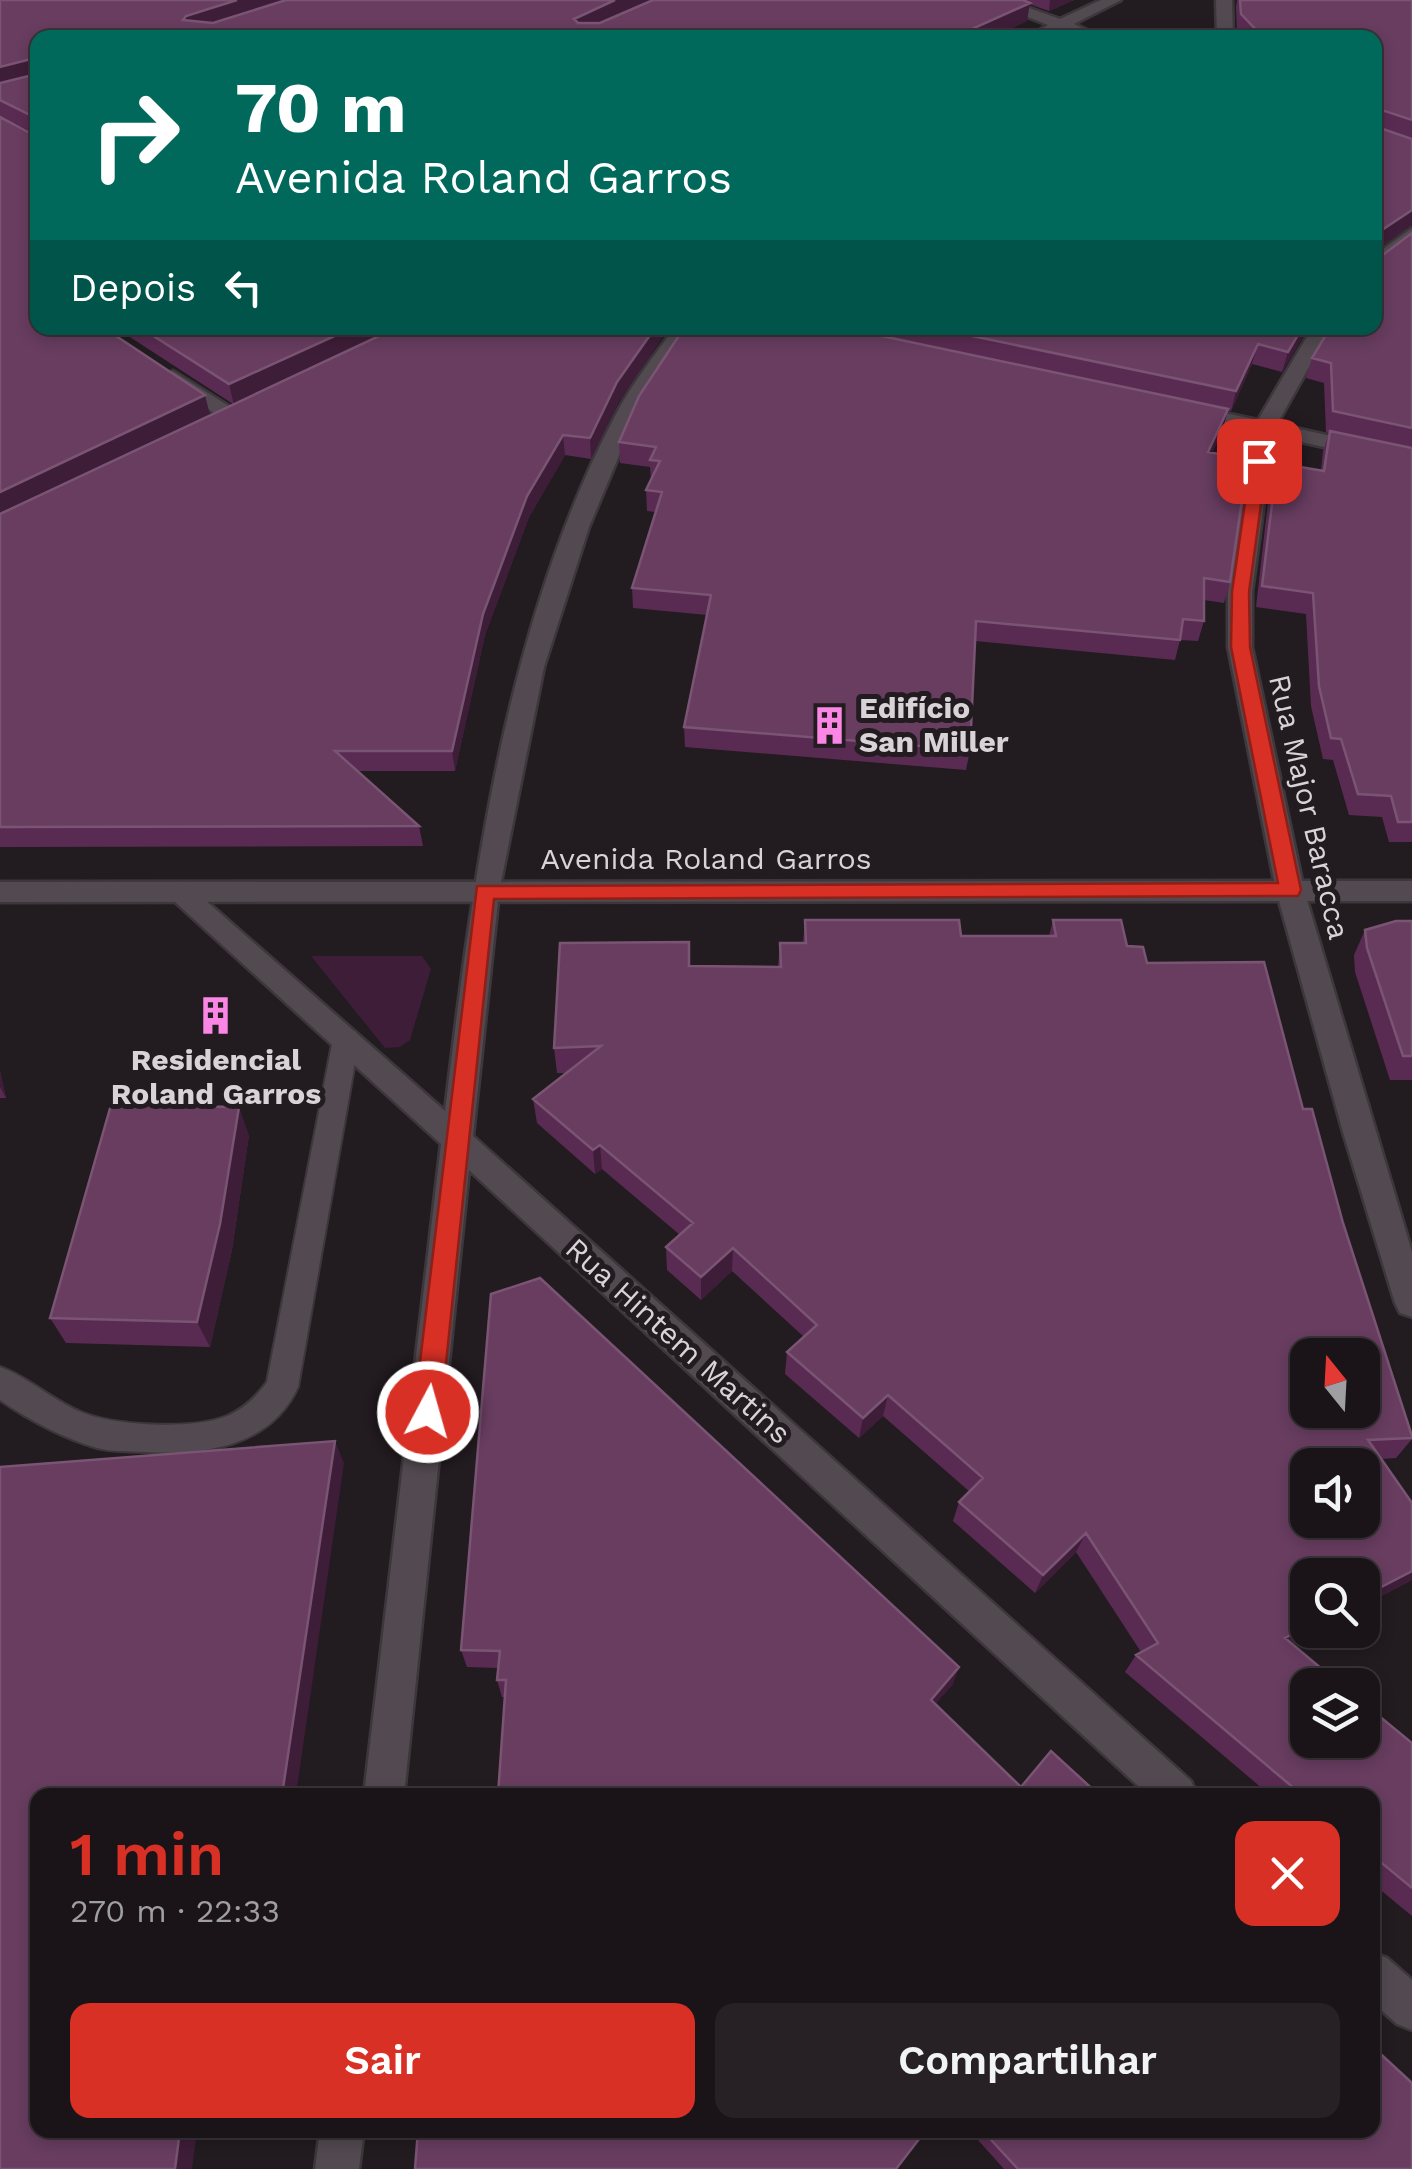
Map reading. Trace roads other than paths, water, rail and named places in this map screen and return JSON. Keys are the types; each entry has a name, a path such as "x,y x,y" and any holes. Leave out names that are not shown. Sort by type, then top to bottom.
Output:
{"street":[{"path":"993,0 1076,30"},
{"path":"1049,30 1112,0"},
{"path":"1224,0 1226,30"},
{"path":"1382,260 1412,232"},
{"path":"385,1788 485,892 532,668 578,528 626,415 678,335"},
{"name":"Rua Major Baracca","path":"1316,335 1264,428 1240,592 1240,647 1290,890 1358,1132 1412,1303"},
{"path":"147,360 233,417"},
{"path":"1158,405 1412,460"},
{"name":"Rua Hintem Martins","path":"177,891 346,1038 1168,1788"},
{"name":"Avenida Roland Garros","path":"0,892 1412,891"},
{"path":"1380,1981 1412,2009"},
{"path":"337,2169 341,2138"}],"lane":[{"path":"0,1381 22,1399 98,1434 193,1440 243,1426 268,1411 282,1387 346,1038"}],"place":[{"name":"Edifício San Miller","path":"829,725"},
{"name":"Residencial Roland Garros","path":"216,1016"}]}
